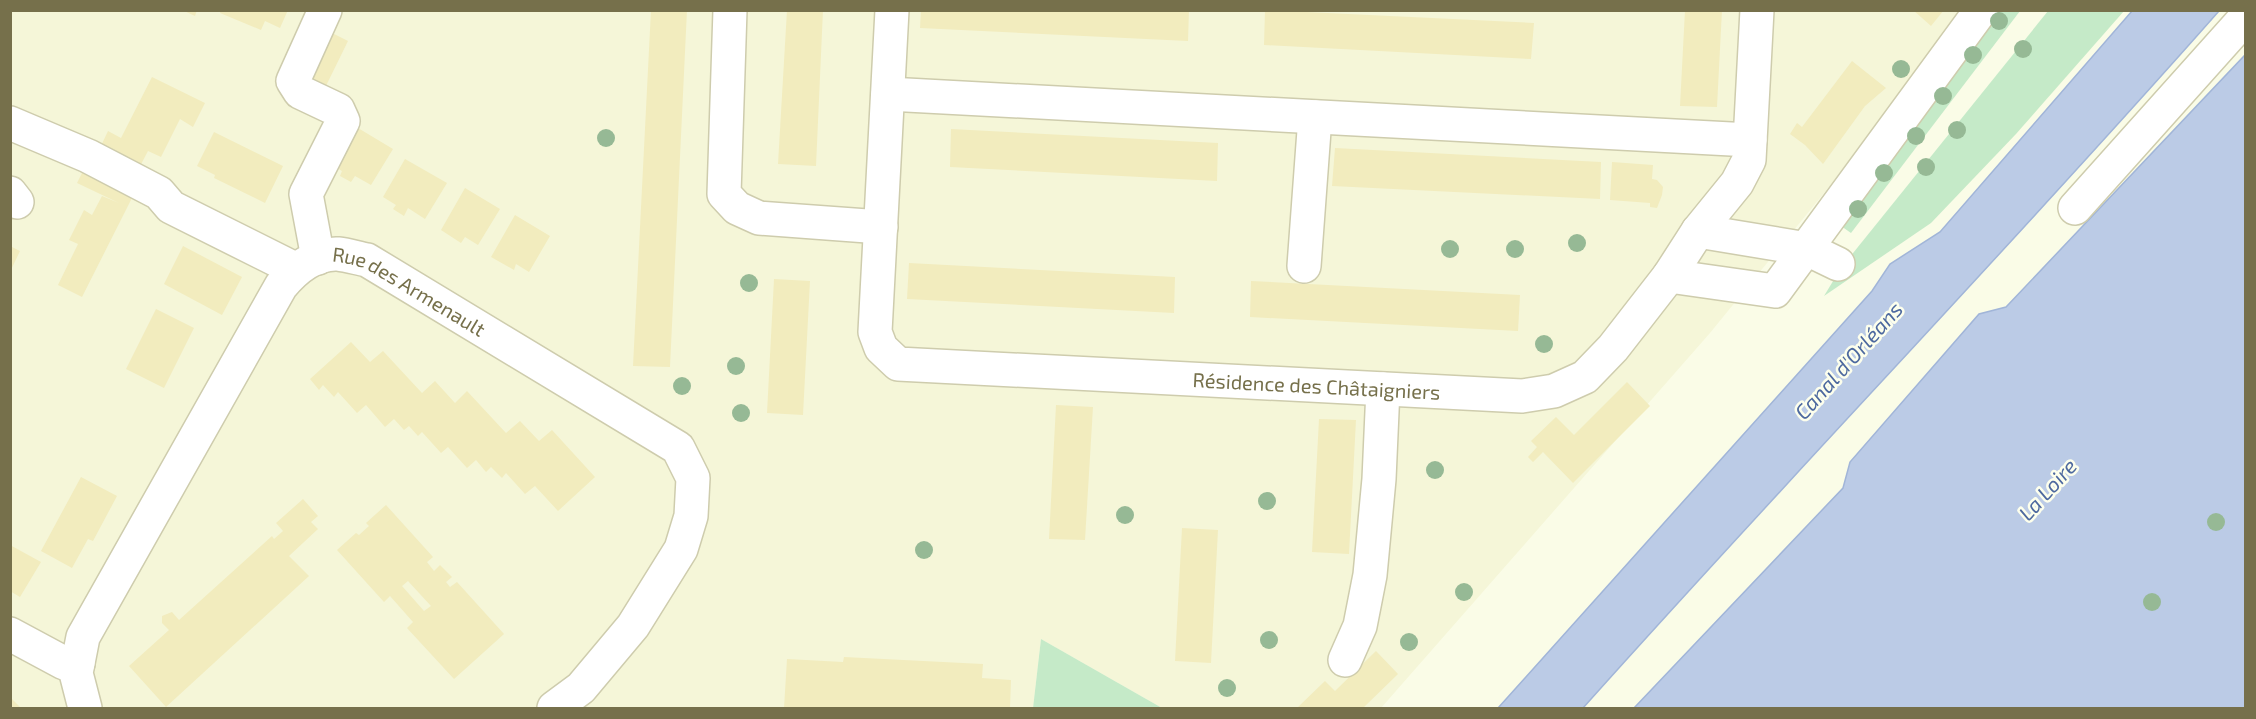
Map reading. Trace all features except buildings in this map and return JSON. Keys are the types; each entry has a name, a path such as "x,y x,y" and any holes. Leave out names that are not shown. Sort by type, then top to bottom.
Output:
{"street":[{"path":"85,708 76,674 83,637 281,286 306,264 306,194 343,121 338,110 300,92 293,81 325,10"},
{"path":"730,10 724,194 737,208 759,218 881,227"},
{"name":"Résidence des Châtaigniers","path":"892,10 875,332 881,348 898,364 1522,396 1554,391 1585,377 1613,348 1669,276 1698,231 1737,183 1749,160 1757,10"},
{"path":"1669,276 1775,291 1980,10"},
{"path":"2075,208 2246,17"},
{"path":"888,94 1750,140"},
{"path":"1304,266 1315,117"},
{"path":"10,123 88,156 159,193 171,207 306,264"},
{"path":"1698,231 1807,249 1838,264"},
{"name":"Rue des Armenault","path":"306,264 336,254 367,260 678,448 693,478 692,516 681,549 633,626 581,688 554,708"},
{"path":"1345,660 1360,626 1370,575 1379,479 1383,389"},
{"path":"10,634 64,663 78,663"}],"shaded area":[{"path":"10,11 1960,11 1829,187 1710,333 1381,708 1162,708 1041,639 1033,708 11,708"},
{"path":"1996,11 2020,11 1851,233 1841,226"},
{"path":"2048,11 2124,11 2016,134 1931,223 1824,296 1841,268"},
{"path":"1041,639 1162,708 1033,708"}],"water":[{"name":"Canal d'Orléans","path":"2132,11 2219,11 2061,187 1583,708 1498,708 1872,291 1890,264 1940,232"},
{"name":"La Loire","path":"2245,55 2245,708 1634,708 1843,488 1850,462 1979,314 2006,307"}]}
